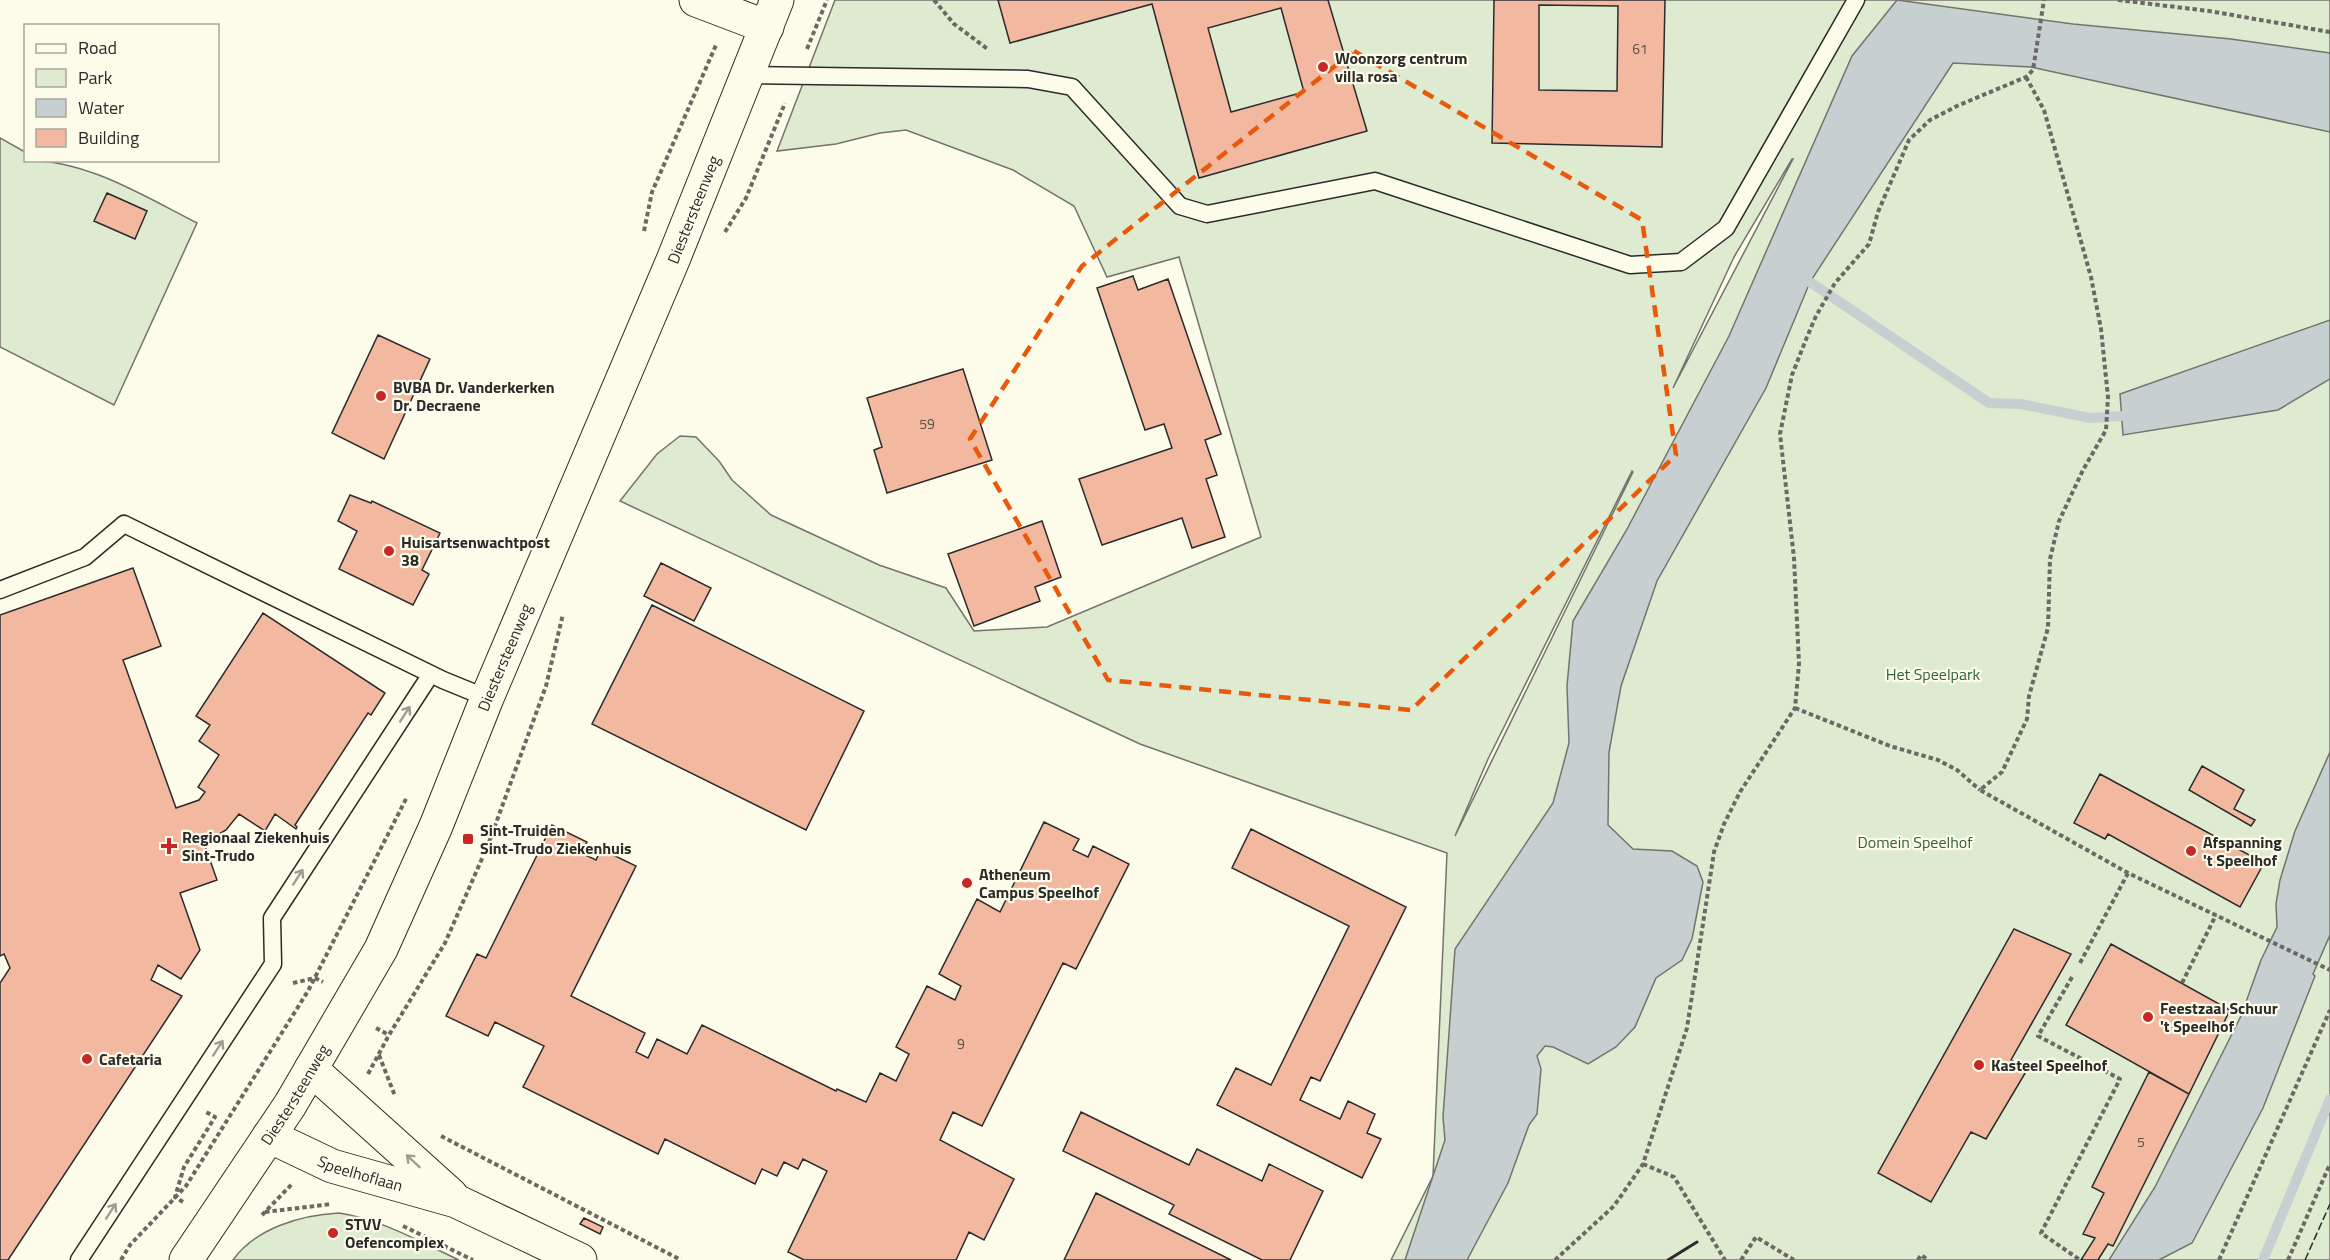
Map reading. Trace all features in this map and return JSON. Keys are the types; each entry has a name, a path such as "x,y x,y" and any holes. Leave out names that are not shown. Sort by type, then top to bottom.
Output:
{"main road":[{"name":"Diestersteenweg","path":"186,1260 269,1136 381,949 436,826 487,698 660,292 772,13 729,13 696,0"},
{"name":"Speelhoflaan","path":"311,1069 456,1201"},
{"name":"Speelhoflaan","path":"269,1136 332,1166 456,1201 580,1260"}],"lane":[{"path":"748,75 1028,79 1072,87 1180,206 1207,214 1375,181 1630,265 1681,262 1726,228 1856,0"},
{"path":"0,590 85,557 124,525 431,674 487,698"},
{"path":"79,1260 273,964 272,918 431,674"}],"path":[{"path":"723,235 746,198 827,0"},
{"path":"934,0 954,24 1028,79"},
{"path":"1555,1260 1614,1206 1643,1164 1687,1028 1714,852 1724,824 1740,792 1795,708 1799,664 1794,558 1780,434 1792,375 1816,316 1836,284 1869,244 1878,212 1909,140 1930,120 2026,77 2033,70 2044,0"},
{"path":"2118,0 2209,11 2330,32"},
{"path":"643,236 652,192 729,13"},
{"path":"1980,790 2002,772 2027,719 2029,696 2048,628 2050,559 2059,521 2083,470 2106,430 2108,397 2101,328 2091,277 2044,110 2026,77"},
{"path":"379,1055 445,943 489,845 546,686 565,608"},
{"path":"1795,708 1890,746 1938,760 1957,770 1980,790 2128,873 2330,970"},
{"path":"121,1260 130,1245 186,1186 315,978 410,790"},
{"path":"2080,963 2128,873"},
{"path":"2182,983 2216,915"},
{"path":"265,977 277,986 315,978 354,996"},
{"path":"2072,977 2038,1036 2120,1079 2041,1233 2080,1260"},
{"path":"2219,1260 2328,1022 2330,1010"},
{"path":"176,1197 184,1167 215,1117 207,1112"},
{"path":"443,1137 681,1260"},
{"path":"1643,1164 1674,1177 1725,1260"},
{"path":"2288,1260 2330,1164"},
{"path":"176,1197 211,1223"},
{"path":"264,1212 337,1204"},
{"path":"400,1224 473,1260"},
{"path":"1741,1260 1756,1237 1794,1260"},
{"path":"1918,1260 1921,1256 1928,1260"}],"highlighted area":[{"path":"1354,51 1642,220 1676,455 1411,710 1108,680 970,439 1082,266"}],"green space":[{"name":"Domein Speelhof","path":"835,0 2330,0 2330,1260 1391,1260 1433,1176 1447,853 1140,744 620,501 657,454 680,436 696,437 719,461 732,480 771,515 879,565 946,588 974,631 1047,627 1261,537 1179,257 1107,277 1074,206 1013,170 906,130 880,133 836,144 777,151","holes":["1793,159 1673,388 1734,257","1633,472 1455,836 1488,759"]},
{"path":"0,138 24,151 24,162 49,162 93,173 115,181 197,223 114,405 0,347"},
{"name":"STVV Oefencomplex","path":"339,1213 370,1220 459,1260 233,1260 254,1239 280,1225 324,1214"}],"water":[{"path":"1897,0 2073,24 2231,39 2330,53 2330,132 2031,67 1953,63 1810,282 1766,388 1657,581 1621,686 1609,752 1608,825 1633,849 1672,851 1697,866 1703,882 1692,939 1682,960 1656,978 1635,1027 1616,1047 1588,1064 1553,1047 1545,1046 1537,1056 1541,1069 1537,1114 1529,1125 1508,1183 1467,1260 1405,1260 1445,1140 1443,1117 1455,949 1553,803 1569,743 1567,686 1573,621 1626,531 1729,336 1852,56"},
{"path":"2330,320 2330,379 2278,410 2123,435 2120,394"},
{"path":"2330,752 2330,935 2263,1108 2192,1243 2159,1260 2109,1260 2155,1187 2241,1016 2261,960 2277,927 2276,904 2280,880 2295,831"}],"building":[{"name":"Woonzorg centrum villa rosa","path":"998,0 1328,0 1367,131 1199,178 1152,4 1010,43","holes":["1281,8 1304,92 1231,112 1208,28"]},
{"name":"Woonzorg centrum villa rosa","path":"1494,0 1665,0 1662,147 1492,143","holes":["1539,5 1618,6 1617,91 1539,90"]},
{"path":"107,193 147,211 135,239 94,221"},
{"path":"1133,276 1138,290 1168,279 1221,434 1205,440 1217,475 1206,479 1225,537 1192,548 1182,518 1102,545 1079,479 1172,448 1164,424 1145,430 1097,288"},
{"name":"BVBA Dr. Vanderkerken Dr. Decraene","path":"378,335 430,359 384,459 332,433"},
{"path":"963,369 992,460 887,493 874,450 882,447 867,398"},
{"name":"Huisartsenwachtpost 38","path":"350,495 371,503 372,501 440,533 422,570 429,574 413,605 339,569 357,531 338,521"},
{"path":"1042,521 1061,577 1035,587 1040,601 974,626 948,554"},
{"path":"661,563 711,588 694,621 644,596"},
{"path":"133,568 161,646 123,660 176,808 199,800 205,792 198,787 219,755 199,741 210,725 196,716 263,613 385,693 371,715 368,713 295,825 296,829 275,814 265,831 239,814 226,830 204,843 217,880 180,893 200,950 181,979 158,965 151,980 182,996 8,1260 0,1260 0,983 10,968 4,954 0,956 0,615"},
{"path":"652,605 864,711 806,830 592,724"},
{"path":"2202,766 2244,790 2234,809 2255,820 2251,826 2189,790"},
{"name":"Afspanning 't Speelhof","path":"2100,774 2264,863 2240,907 2108,834 2105,839 2074,823"},
{"path":"1044,822 1079,839 1073,850 1088,857 1093,846 1129,864 1076,969 1063,963 982,1126 953,1112 940,1140 1014,1179 984,1240 969,1232 956,1260 804,1260 788,1252 827,1171 803,1159 798,1169 784,1162 777,1176 762,1169 755,1184 665,1139 658,1154 523,1087 544,1046 495,1022 488,1036 446,1016 477,954 486,958 552,825 587,842 581,853 596,860 601,849 636,866 571,996 645,1033 636,1052 648,1058 657,1039 687,1054 702,1025 836,1091 837,1089 866,1102 880,1073 896,1081 909,1054 896,1047 927,986 955,1000 961,986 939,974 977,899 1000,912"},
{"path":"1251,829 1406,907 1320,1081 1311,1077 1300,1100 1340,1119 1348,1101 1375,1114 1367,1133 1381,1139 1362,1178 1217,1105 1236,1068 1271,1085 1349,926 1232,868"},
{"name":"Kasteel Speelhof","path":"2014,929 2071,954 2011,1060 2027,1070 1986,1139 1971,1132 1931,1202 1878,1173"},
{"name":"Feestzaal Schuur 't Speelhof","path":"2111,944 2230,1010 2189,1094 2066,1025"},
{"path":"2149,1072 2189,1094 2113,1246 2108,1244 2098,1260 2081,1260 2095,1238 2083,1234 2104,1193 2092,1187"},
{"path":"1081,1112 1189,1165 1197,1149 1262,1181 1269,1164 1323,1191 1290,1260 1262,1260 1169,1214 1174,1205 1063,1151"},
{"path":"1096,1193 1231,1260 1064,1260"},
{"path":"584,1218 603,1227 600,1234 580,1224"}],"waterway":[{"path":"1810,282 1989,403 2021,404 2090,418 2122,416"},
{"path":"2263,1260 2330,1099"}],"fence":[{"path":"2305,1260 2330,1204"}],"wall":[{"path":"1668,1260 1697,1242"}],"place":[{"name":"Woonzorg centrum villa rosa","path":"1323,67"},
{"name":"BVBA Dr. Vanderkerken Dr. Decraene","path":"381,396"},
{"name":"Huisartsenwachtpost 38","path":"389,551"},
{"name":"Sint-Truiden Sint-Trudo Ziekenhuis","path":"468,839"},
{"name":"Regionaal Ziekenhuis Sint-Trudo","path":"169,846"},
{"name":"Afspanning 't Speelhof","path":"2191,851"},
{"name":"Atheneum Campus Speelhof","path":"967,883"},
{"name":"Feestzaal Schuur 't Speelhof","path":"2148,1017"},
{"name":"Cafetaria","path":"87,1059"},
{"name":"Kasteel Speelhof","path":"1979,1065"},
{"name":"STVV Oefencomplex","path":"333,1233"}],"park label":[{"name":"Het Speelpark","path":"1933,674"}]}
